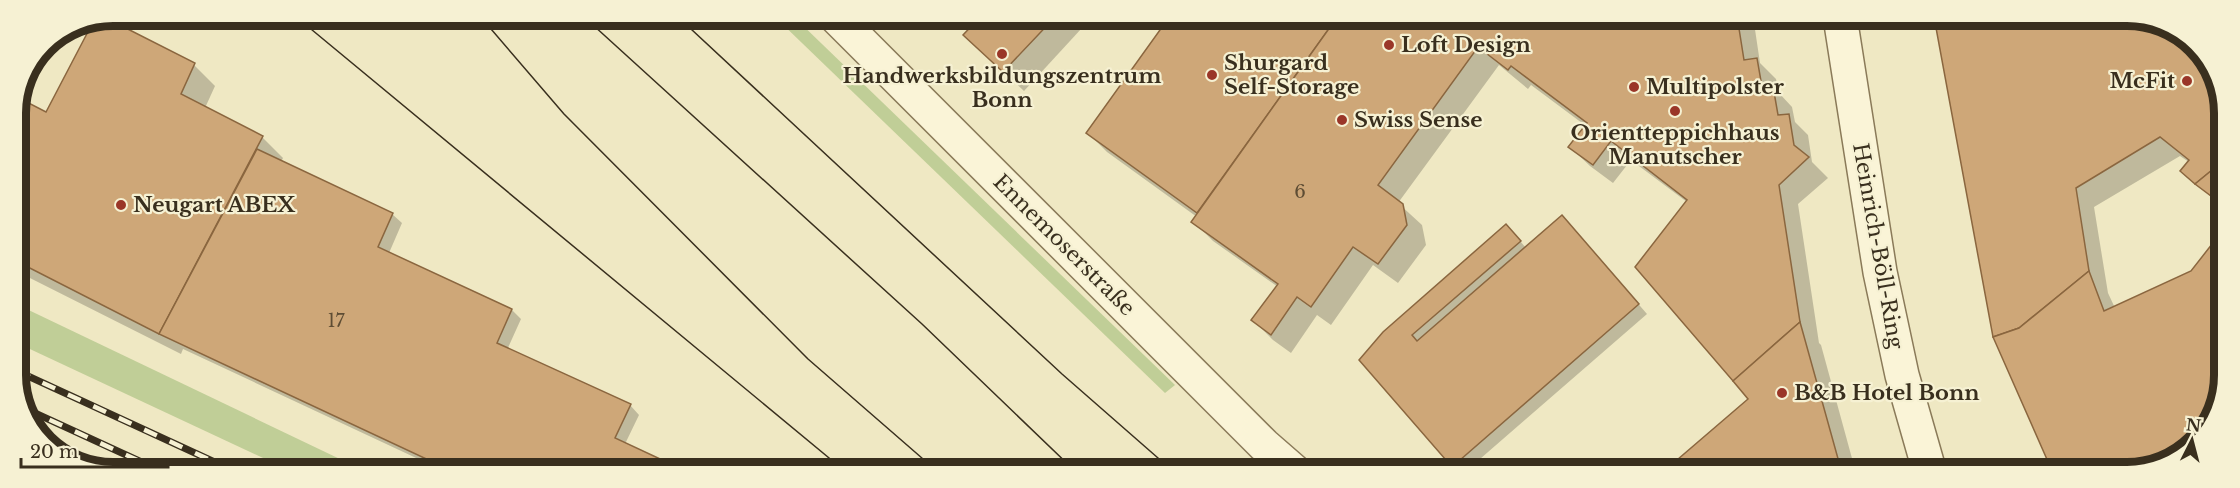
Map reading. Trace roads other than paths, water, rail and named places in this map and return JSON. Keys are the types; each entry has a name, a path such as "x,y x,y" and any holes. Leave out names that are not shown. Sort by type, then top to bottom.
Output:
{"street":[{"name":"Ennemoserstraße","path":"845,26 1284,462"},
{"name":"Heinrich-Böll-Ring","path":"1842,26 1880,272 1902,375 1927,462"}],"tram line":[{"path":"307,26 834,462"},
{"path":"488,26 564,114 808,359 926,462"},
{"path":"594,26 922,324 1066,462"},
{"path":"688,26 1062,374 1163,462"}],"railway":[{"path":"26,375 214,462"},
{"path":"34,413 141,462"}],"place":[{"name":"Loft Design","path":"1389,45"},
{"name":"Handwerksbildungszentrum Bonn","path":"1002,54"},
{"name":"Shurgard Self-Storage","path":"1212,75"},
{"name":"McFit","path":"2187,81"},
{"name":"Multipolster","path":"1634,87"},
{"name":"Orientteppichhaus Manutscher","path":"1675,111"},
{"name":"Swiss Sense","path":"1342,120"},
{"name":"Neugart ABEX","path":"121,205"},
{"name":"B&B Hotel Bonn","path":"1782,393"}]}
